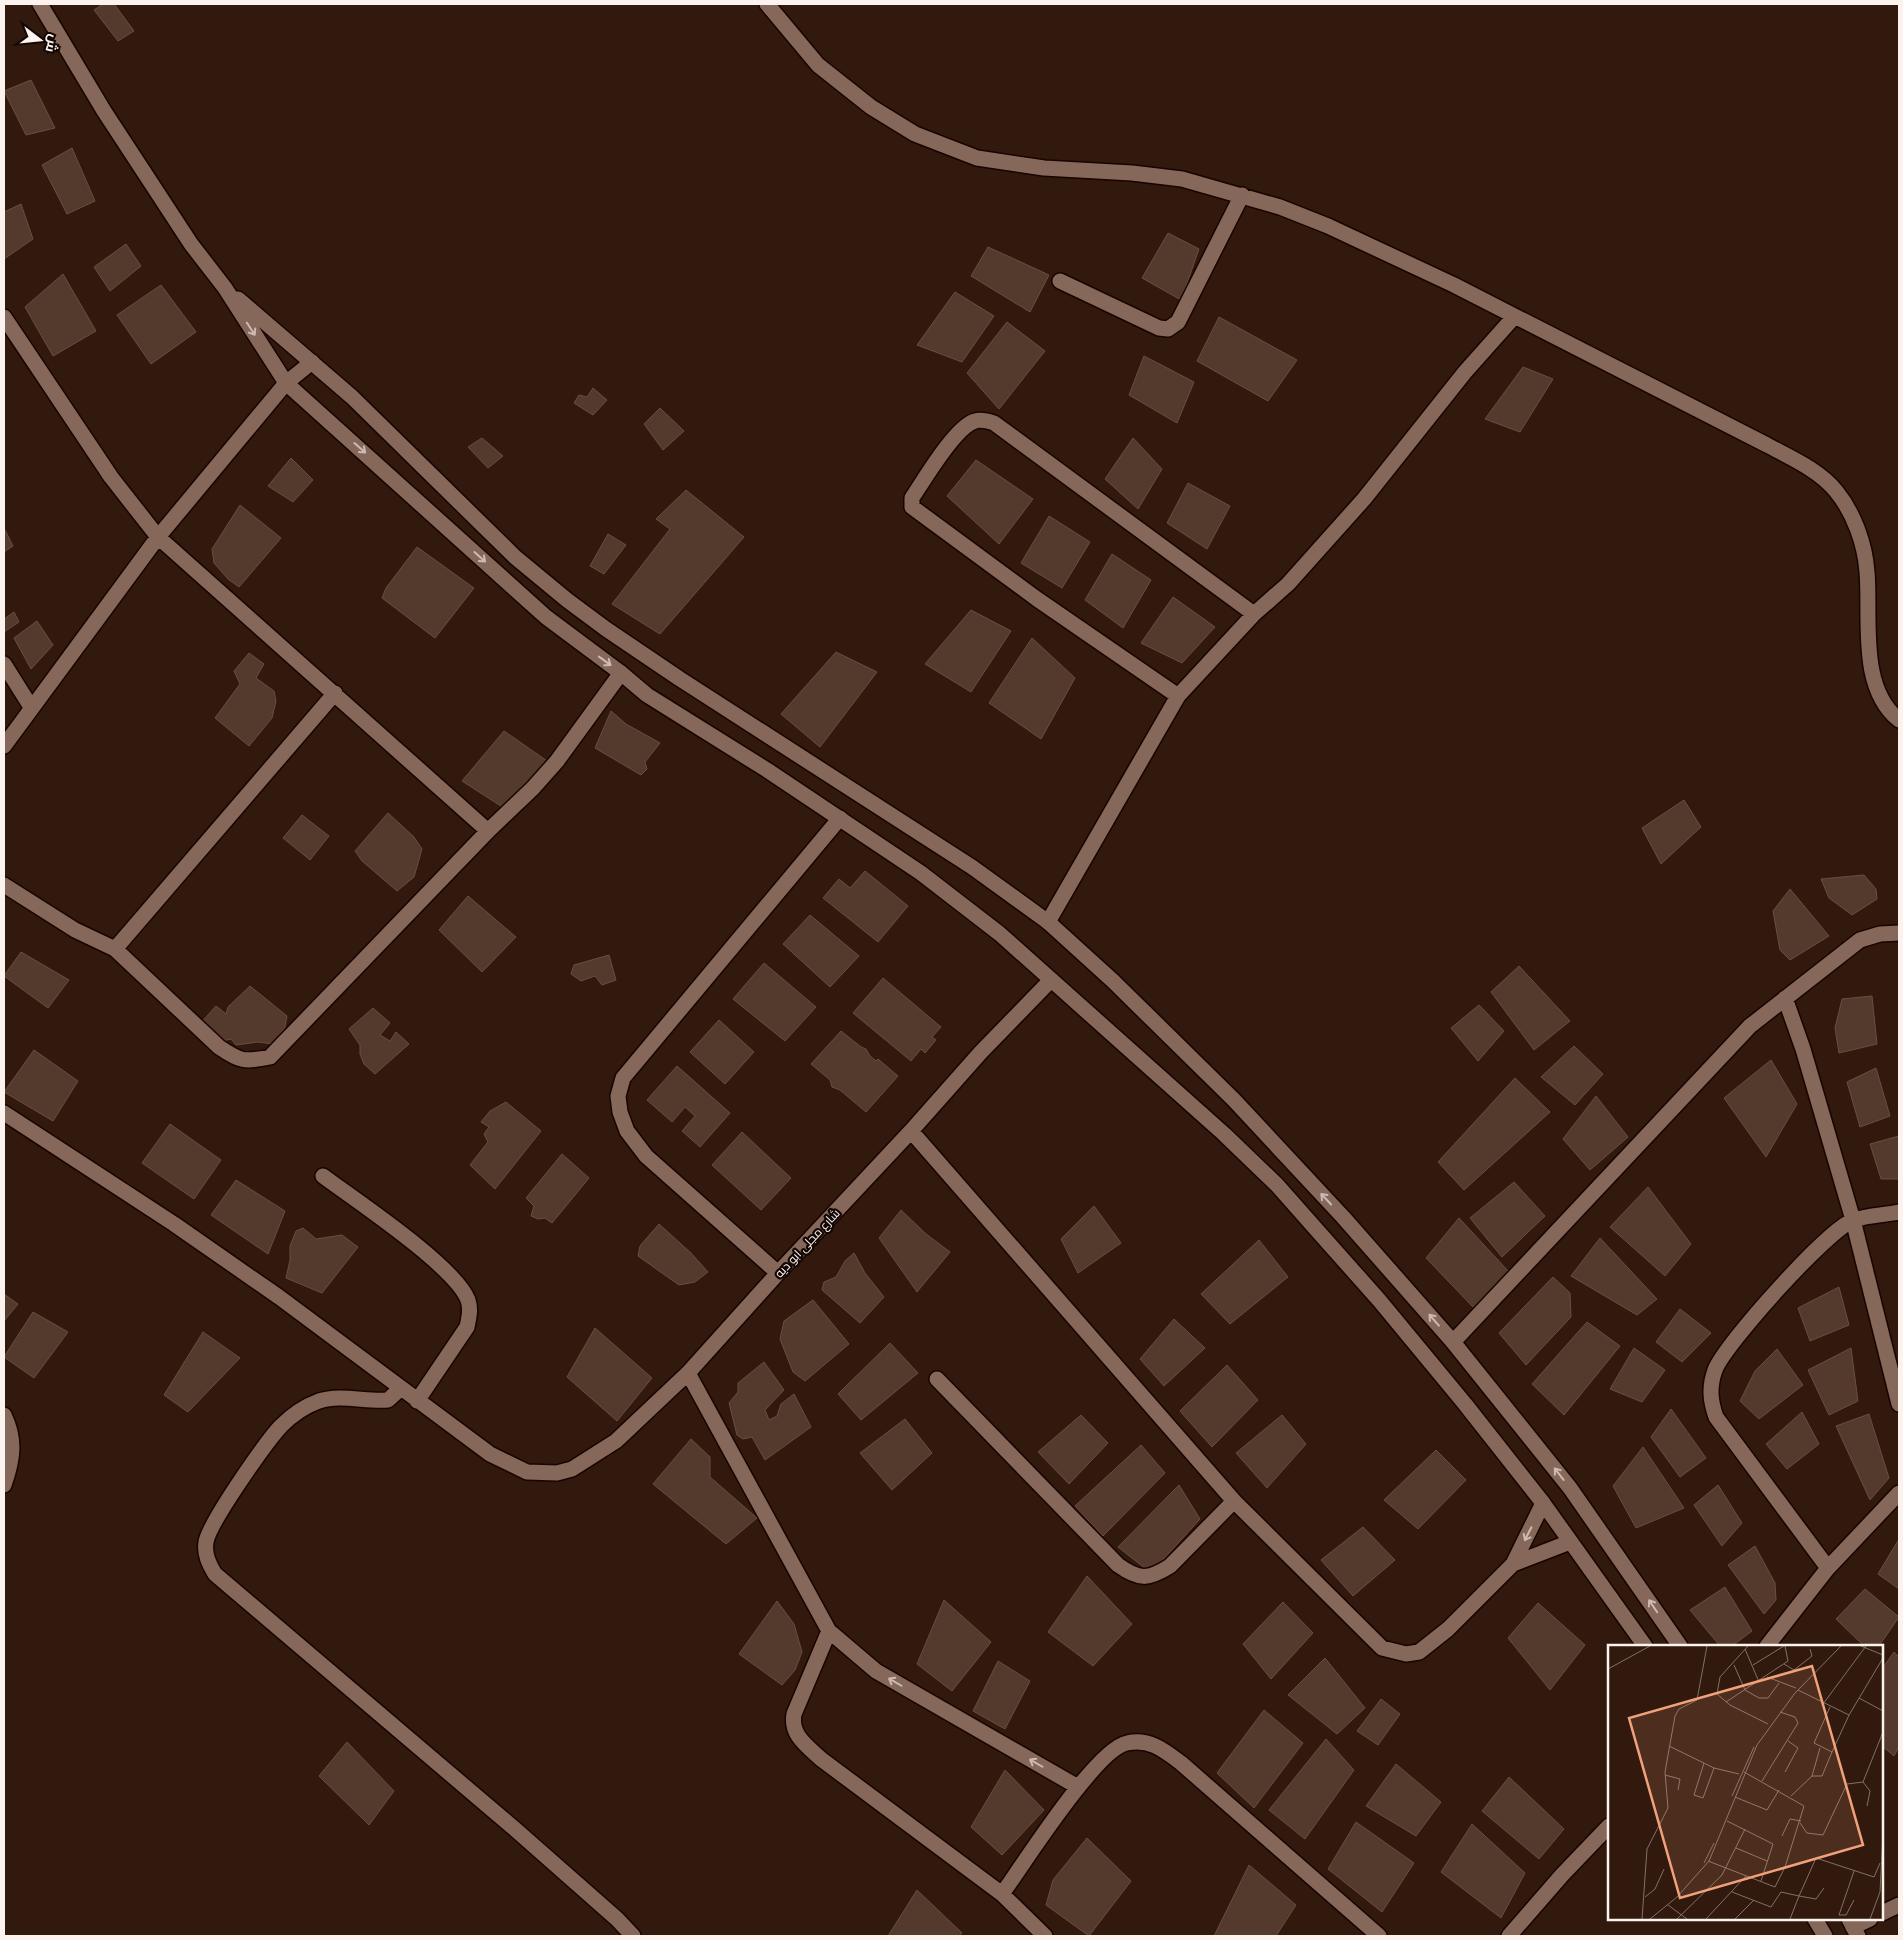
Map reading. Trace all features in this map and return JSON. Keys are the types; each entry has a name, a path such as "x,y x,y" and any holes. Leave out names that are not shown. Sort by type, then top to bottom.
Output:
{"street":[{"path":"40,4 104,111 191,244 225,288 286,383 546,617 621,673 647,695 840,818 920,873 1000,934 1224,1134 1277,1185 1385,1307 1543,1503 1644,1645"},
{"path":"767,4 818,65 871,107 915,134 977,158 1044,168 1132,173 1182,179 1280,207 1328,226 1454,285 1774,449 1816,473 1835,490 1847,506 1862,543 1867,572 1867,631 1877,685 1885,703 1899,720"},
{"path":"1060,282 1159,328 1168,329 1178,322 1242,195"},
{"path":"225,288 312,362 385,428 516,557 567,600 680,679 972,867 1048,922 1113,981 1192,1058 1343,1217 1453,1342 1570,1488 1679,1645"},
{"path":"4,317 111,477 158,537 488,831"},
{"path":"1048,922 1178,696 1254,614 1288,584 1364,499 1466,372 1514,317"},
{"path":"4,746 158,537 286,383 312,362"},
{"path":"1178,696 1037,599 912,507 912,498 940,456 966,425 976,420 994,423 1254,614"},
{"path":"4,664 31,707"},
{"path":"4,885 75,930 115,949 219,1047 237,1060 270,1057 488,831 533,788 557,761 621,673"},
{"path":"115,949 335,693"},
{"path":"778,1273 646,1156 627,1131 620,1112 618,1096 623,1078 840,818"},
{"path":"1453,1342 1750,1026 1860,940 1880,934 1899,933"},
{"name":"شارع مجلى ابو ديه","path":"417,1401 490,1454 513,1467 542,1474 572,1470 616,1441 688,1373 778,1273 911,1132 981,1052 1051,980"},
{"path":"1785,998 1803,1049 1853,1220 1895,1377 1899,1404"},
{"path":"4,1113 279,1297 417,1401 467,1327 470,1316 468,1301 448,1275 408,1238 323,1176"},
{"path":"911,1132 1234,1501 1382,1648 1406,1654 1419,1652 1448,1629 1513,1564 1543,1503"},
{"path":"1828,1568 1733,1443 1716,1417 1709,1397 1716,1368 1740,1335 1776,1292 1818,1247 1853,1220 1899,1212"},
{"path":"1323,1237 1343,1217"},
{"path":"688,1373 829,1631 876,1671 1078,1787"},
{"path":"937,1379 1118,1565 1135,1576 1146,1577 1157,1574 1170,1566 1234,1501"},
{"path":"401,1388 388,1400 357,1398 320,1401 298,1412 281,1426 214,1521 206,1540 205,1550 208,1562 215,1574 516,1830 617,1919 633,1936"},
{"path":"4,1415 11,1430 13,1446 4,1485"},
{"path":"1768,1645 1828,1568 1899,1493"},
{"path":"1513,1564 1570,1542"},
{"path":"829,1631 794,1714 793,1723 797,1736 821,1759 1002,1894 1045,1936"},
{"path":"1002,1894 1078,1787 1113,1749 1125,1743 1143,1741 1160,1746 1261,1831 1379,1936"},
{"path":"1509,1936 1562,1875 1608,1827"},
{"path":"1883,1913 1899,1905"},
{"path":"1816,1920 1825,1936"},
{"path":"1853,1927 1868,1920"}],"building":[{"path":"103,4 114,4 134,31 118,41 94,10"},
{"path":"31,80 55,128 26,135 4,91"},
{"path":"72,148 95,201 67,214 42,165"},
{"path":"21,204 33,239 4,259 4,212"},
{"path":"1168,233 1199,249 1181,300 1142,278"},
{"path":"126,244 141,266 110,291 94,267"},
{"path":"988,247 1049,275 1030,312 971,276"},
{"path":"63,274 96,331 53,356 25,307"},
{"path":"161,285 196,332 151,364 117,315"},
{"path":"955,292 994,316 962,362 917,345"},
{"path":"1219,317 1297,360 1268,401 1197,361"},
{"path":"1007,322 1045,351 999,409 967,373"},
{"path":"1144,356 1194,382 1177,423 1129,395"},
{"path":"1523,367 1553,379 1520,432 1485,419"},
{"path":"593,388 607,400 593,415 574,403 579,395 587,397"},
{"path":"660,408 684,431 663,450 644,424"},
{"path":"482,438 503,456 488,468 468,447"},
{"path":"1133,438 1162,469 1138,509 1105,479"},
{"path":"291,458 313,480 293,502 268,486"},
{"path":"976,460 1033,499 999,544 947,496"},
{"path":"1188,483 1230,506 1207,549 1167,523"},
{"path":"686,490 744,537 660,634 612,604 670,529 656,519"},
{"path":"240,505 281,538 239,587 228,579 214,563 212,549"},
{"path":"1049,516 1090,542 1062,588 1021,563"},
{"path":"4,528 13,546 4,552"},
{"path":"608,534 626,545 604,574 590,566"},
{"path":"417,547 474,588 435,638 382,598 386,588"},
{"path":"1112,554 1151,580 1123,628 1085,600"},
{"path":"1173,597 1215,627 1182,663 1141,643"},
{"path":"971,610 1011,631 971,692 925,664"},
{"path":"14,612 19,622 4,632 4,619"},
{"path":"37,621 53,645 31,669 14,638"},
{"path":"1032,638 1075,678 1041,739 989,703"},
{"path":"836,652 877,672 820,747 781,714"},
{"path":"249,653 264,664 256,678 274,691 276,701 272,718 249,746 215,718 240,684 234,671"},
{"path":"611,711 626,724 660,743 645,762 647,769 641,775 595,748"},
{"path":"504,731 550,763 504,808 462,781"},
{"path":"1684,800 1701,827 1661,864 1642,828"},
{"path":"388,813 414,837 422,849 414,877 397,891 362,861 355,851"},
{"path":"302,815 329,836 310,860 283,838"},
{"path":"865,871 908,906 878,942 823,898 839,879 850,888"},
{"path":"1864,875 1876,889 1877,899 1852,915 1829,898 1821,879"},
{"path":"1790,889 1829,936 1790,960 1780,950 1773,911"},
{"path":"468,896 516,937 482,972 439,930"},
{"path":"810,915 859,956 830,987 783,944"},
{"path":"21,952 69,980 48,1008 4,976"},
{"path":"609,955 616,980 602,985 595,976 581,981 571,974 574,965"},
{"path":"764,963 816,1007 785,1041 733,999"},
{"path":"1519,966 1570,1021 1534,1050 1491,992"},
{"path":"883,978 941,1027 932,1037 936,1040 925,1053 921,1049 911,1061 853,1013"},
{"path":"250,986 287,1016 285,1027 273,1044 258,1042 236,1045 231,1039 218,1042 199,1025 216,1006 226,1014 228,1007"},
{"path":"1872,996 1877,1044 1839,1053 1835,1028 1842,999"},
{"path":"1479,1005 1504,1031 1478,1061 1451,1028"},
{"path":"373,1008 390,1023 380,1035 390,1041 396,1032 409,1044 375,1074 364,1064 360,1054 360,1045 349,1029"},
{"path":"719,1020 754,1052 725,1084 690,1052"},
{"path":"841,1031 866,1049 876,1061 878,1059 898,1076 866,1112 840,1090 832,1087 830,1080 811,1064"},
{"path":"1574,1046 1603,1074 1575,1105 1541,1077"},
{"path":"34,1050 78,1081 53,1121 4,1092"},
{"path":"1771,1060 1797,1104 1766,1157 1724,1098"},
{"path":"677,1066 730,1113 700,1147 682,1131 695,1116 685,1107 672,1122 647,1100"},
{"path":"1876,1068 1890,1116 1860,1127 1847,1082"},
{"path":"1515,1078 1550,1112 1464,1190 1438,1162"},
{"path":"1596,1096 1628,1137 1590,1170 1563,1139"},
{"path":"506,1102 541,1131 495,1189 470,1165 488,1142 484,1134 489,1127 481,1122 490,1111"},
{"path":"170,1124 221,1160 194,1199 142,1163"},
{"path":"742,1132 791,1178 761,1210 712,1165"},
{"path":"1899,1136 1899,1179 1881,1179 1870,1144"},
{"path":"562,1154 589,1178 552,1223 545,1218 538,1219 531,1216 534,1206 526,1198"},
{"path":"236,1180 285,1211 268,1254 211,1215"},
{"path":"1514,1182 1545,1216 1502,1257 1470,1218"},
{"path":"1648,1187 1691,1244 1665,1276 1610,1227"},
{"path":"1094,1206 1121,1243 1078,1273 1061,1239"},
{"path":"901,1210 926,1234 950,1252 917,1292 879,1238"},
{"path":"1459,1218 1509,1272 1474,1308 1426,1258"},
{"path":"659,1224 691,1253 708,1272 695,1282 679,1285 638,1256 640,1246"},
{"path":"303,1228 316,1239 342,1235 358,1247 322,1293 286,1278 290,1260 290,1246 296,1231"},
{"path":"1600,1238 1657,1299 1637,1315 1571,1276"},
{"path":"1259,1240 1288,1277 1230,1324 1201,1294"},
{"path":"854,1253 865,1273 884,1297 860,1323 822,1290 824,1282 836,1277 845,1261"},
{"path":"1553,1277 1570,1293 1571,1317 1526,1365 1499,1333"},
{"path":"1839,1287 1849,1325 1810,1341 1798,1308"},
{"path":"4,1294 18,1304 4,1321"},
{"path":"813,1300 849,1344 805,1381 793,1372 780,1339 784,1321"},
{"path":"1680,1309 1711,1333 1682,1362 1656,1342"},
{"path":"33,1312 68,1332 34,1378 4,1357"},
{"path":"1174,1319 1205,1348 1164,1386 1140,1359"},
{"path":"1587,1322 1620,1346 1564,1415 1532,1384"},
{"path":"595,1328 652,1378 617,1421 567,1377"},
{"path":"203,1332 240,1358 188,1412 164,1395"},
{"path":"890,1343 918,1373 861,1420 838,1394"},
{"path":"1634,1348 1665,1370 1642,1402 1610,1389"},
{"path":"1851,1348 1858,1401 1829,1415 1808,1370"},
{"path":"1777,1349 1803,1385 1759,1419 1740,1401 1755,1371"},
{"path":"764,1362 784,1390 765,1410 769,1420 777,1416 781,1404 794,1394 811,1427 765,1460 752,1437 743,1439 737,1435 729,1403 738,1392 738,1383"},
{"path":"1227,1365 1258,1400 1212,1447 1180,1411"},
{"path":"1671,1409 1706,1458 1680,1477 1651,1437"},
{"path":"1802,1412 1819,1444 1787,1469 1766,1444"},
{"path":"1869,1414 1889,1478 1870,1500 1836,1426"},
{"path":"1081,1415 1108,1443 1069,1484 1038,1452"},
{"path":"1282,1415 1306,1444 1267,1488 1236,1453"},
{"path":"905,1419 932,1453 892,1490 860,1453"},
{"path":"691,1439 710,1457 710,1477 757,1518 726,1544 653,1484"},
{"path":"1141,1445 1165,1473 1103,1536 1075,1506"},
{"path":"1643,1447 1684,1508 1636,1528 1613,1486"},
{"path":"1436,1450 1466,1480 1418,1529 1384,1500"},
{"path":"1179,1485 1200,1519 1151,1573 1118,1547"},
{"path":"1718,1485 1742,1523 1722,1546 1694,1505"},
{"path":"1363,1527 1395,1560 1353,1596 1321,1560"},
{"path":"1899,1539 1899,1589 1878,1574"},
{"path":"1755,1546 1775,1583 1776,1600 1764,1614 1728,1565"},
{"path":"1087,1576 1132,1624 1093,1666 1048,1632"},
{"path":"1725,1587 1752,1631 1733,1645 1719,1645 1690,1610"},
{"path":"1865,1589 1899,1617 1880,1645 1863,1645 1836,1619"},
{"path":"944,1600 991,1642 952,1691 917,1664"},
{"path":"777,1601 794,1624 802,1652 795,1670 782,1685 739,1654"},
{"path":"1283,1602 1313,1633 1271,1679 1243,1644"},
{"path":"1538,1603 1585,1645 1550,1690 1508,1638"},
{"path":"1894,1652 1899,1657 1899,1747 1894,1756 1883,1747 1883,1668"},
{"path":"1325,1658 1365,1708 1337,1734 1288,1695"},
{"path":"998,1661 1030,1681 1005,1729 973,1711"},
{"path":"1381,1699 1400,1714 1378,1745 1357,1731"},
{"path":"1264,1710 1303,1743 1254,1808 1217,1773"},
{"path":"1326,1739 1354,1770 1305,1839 1269,1810"},
{"path":"347,1742 394,1791 369,1825 319,1776"},
{"path":"1396,1764 1441,1802 1416,1836 1366,1806"},
{"path":"1005,1770 1044,1810 1002,1855 971,1827"},
{"path":"1509,1777 1564,1829 1539,1859 1482,1811"},
{"path":"1356,1822 1414,1863 1382,1912 1328,1869"},
{"path":"1472,1824 1525,1873 1501,1918 1441,1872"},
{"path":"1087,1838 1131,1881 1089,1936 1046,1905 1053,1880"},
{"path":"1249,1865 1296,1905 1276,1936 1214,1936"},
{"path":"917,1890 962,1933 959,1936 888,1936"}]}
